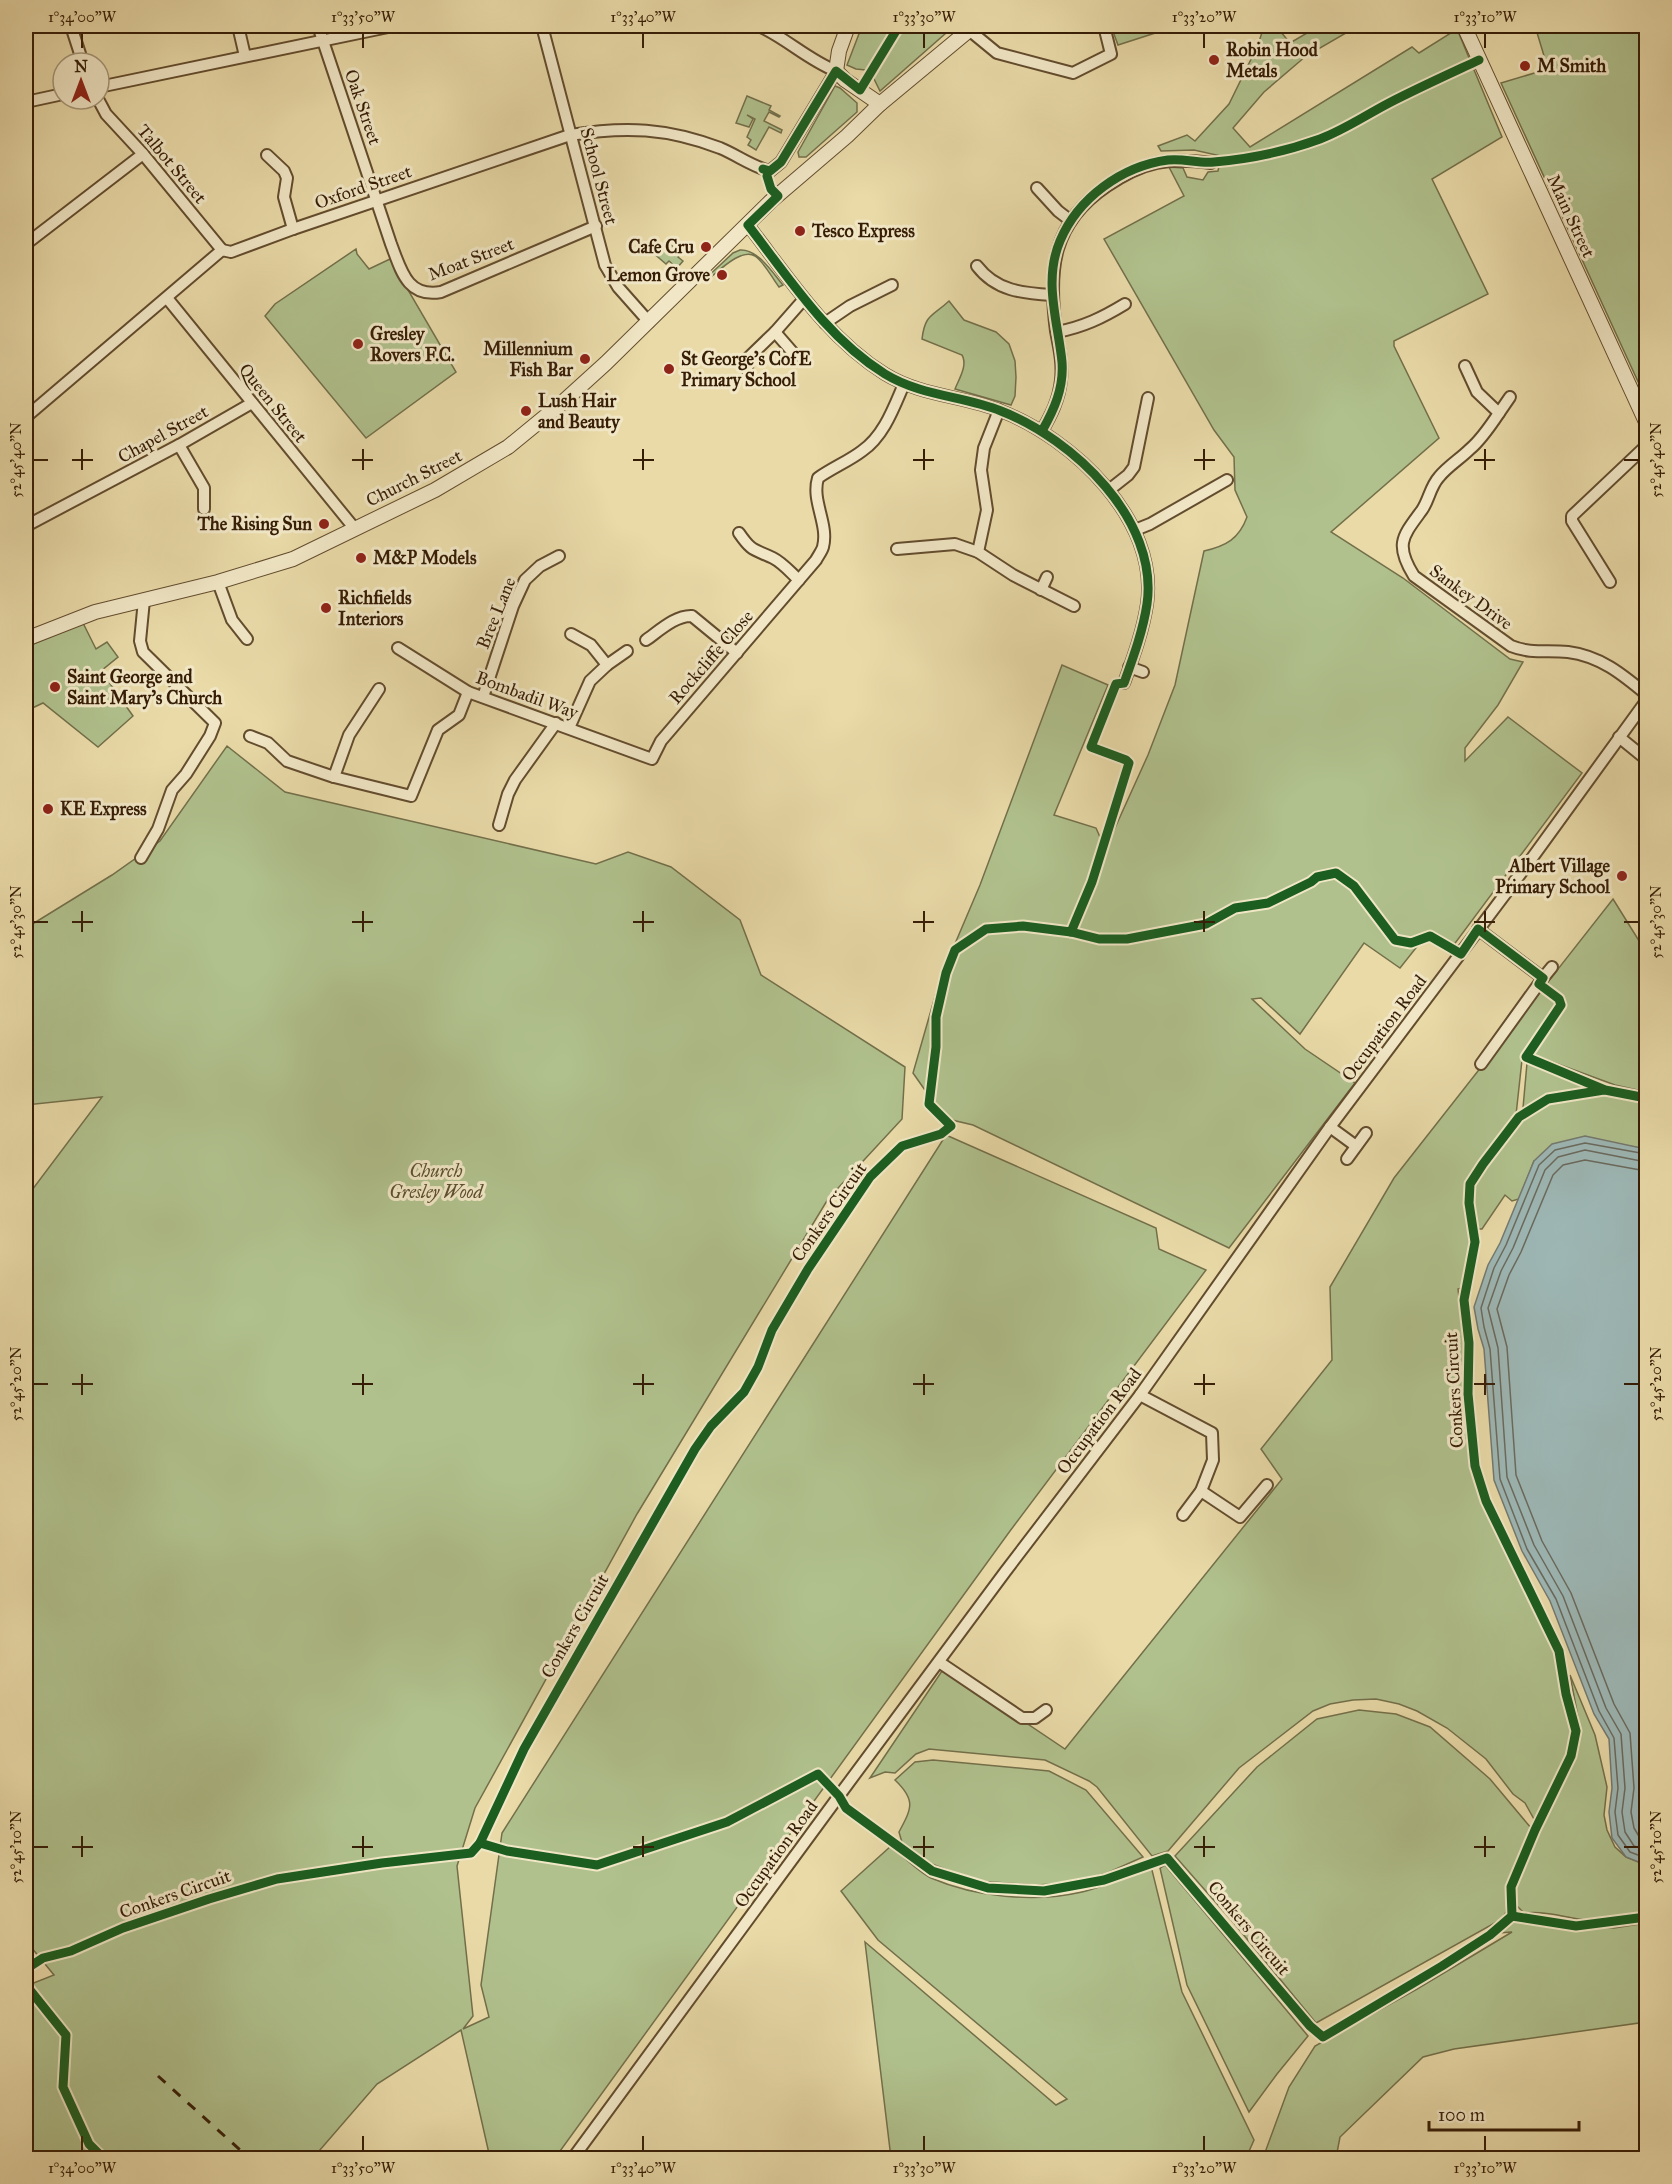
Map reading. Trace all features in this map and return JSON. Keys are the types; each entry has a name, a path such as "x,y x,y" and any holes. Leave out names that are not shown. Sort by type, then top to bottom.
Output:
{"street":[{"path":"71,26 79,51"},
{"path":"238,26 245,56"},
{"name":"Oak Street","path":"318,26 378,200"},
{"path":"111,84 393,26"},
{"name":"School Street","path":"542,26 605,265 610,276 648,322"},
{"path":"759,26 836,71 845,80 880,104"},
{"path":"836,71 839,51 848,26"},
{"path":"972,28 997,53 1072,73 1111,54 1104,26"},
{"name":"Main Street","path":"1464,26 1647,422"},
{"name":"Church Street","path":"26,639 95,612 218,582 293,559 435,490 508,447 563,402 771,201 847,136 880,104 972,28"},
{"name":"Oxford Street","path":"222,250 231,252 570,135 607,129 668,133 715,146 770,171 781,162 836,71"},
{"path":"26,102 51,97"},
{"name":"Talbot Street","path":"104,111 222,250"},
{"path":"26,244 143,154"},
{"path":"267,155 284,171 287,178 284,197 293,229"},
{"path":"1042,431 1059,396 1062,363 1052,295 1053,264 1060,242 1071,221 1094,195 1134,170 1167,160 1182,159 1211,163"},
{"path":"1037,188 1058,211 1071,221"},
{"name":"Moat Street","path":"378,200 401,268 408,282 423,293 441,292 596,226"},
{"path":"748,225 825,323 842,341 874,367 904,384 927,393 999,410 1042,431 1073,455 1110,490 1135,530 1144,557 1147,603 1124,683"},
{"path":"26,417 222,250"},
{"path":"977,266 984,276 1003,288 1021,293 1052,295"},
{"path":"825,323 850,306 892,285"},
{"name":"Queen Street","path":"167,298 355,529"},
{"path":"747,369 748,358 804,299"},
{"path":"1057,332 1094,322 1125,304"},
{"path":"775,332 795,355"},
{"path":"1465,366 1477,392 1499,413"},
{"name":"Rockcliffe Close","path":"652,759 661,741 816,560 823,547 823,528 815,488 818,478 838,464 862,452 873,441 893,409 904,384"},
{"path":"1110,490 1128,475 1134,466 1148,398"},
{"name":"Sankey Drive","path":"1510,398 1471,449 1445,470 1430,490 1424,507 1410,524 1403,538 1403,553 1407,564 1414,576 1511,646 1524,652 1567,652 1593,657 1614,668 1647,694"},
{"name":"Chapel Street","path":"26,526 179,445 252,403"},
{"path":"978,552 987,510 981,470 984,448 999,410"},
{"path":"179,445 204,488 204,510"},
{"path":"1610,582 1572,522 1572,516 1647,446"},
{"path":"1135,530 1200,497 1227,480"},
{"path":"1200,497 1207,508"},
{"path":"739,533 750,548 759,554 775,559 799,580"},
{"path":"897,549 916,553 955,544 978,552 1013,575 1074,606"},
{"name":"Bree Lane","path":"483,697 513,606 525,580 540,566 559,556"},
{"path":"1041,590 1047,577"},
{"path":"218,582 232,620 247,639"},
{"path":"141,858 158,829 172,790 191,766 210,736 215,723 143,652 140,641 144,600"},
{"path":"646,640 678,619 692,616 737,653"},
{"path":"571,634 591,645 607,665"},
{"name":"Bombadil Way","path":"398,648 468,692 652,759"},
{"path":"569,728 590,681 627,651"},
{"path":"1129,667 1143,672"},
{"path":"334,777 349,735 379,689"},
{"path":"250,736 268,743 287,761 334,777 411,796 438,730 459,715 468,692"},
{"name":"Occupation Road","path":"573,2158 939,1662 1140,1395 1330,1127 1647,700"},
{"path":"500,825 508,794 515,780 556,723"},
{"path":"1619,737 1647,759"},
{"path":"1478,929 1544,978"},
{"path":"1481,1064 1552,967"},
{"path":"1330,1127 1356,1146"},
{"path":"1347,1159 1366,1133"},
{"path":"1140,1395 1212,1433 1213,1460 1201,1491 1183,1515"},
{"path":"1201,1491 1240,1517 1267,1485"},
{"path":"939,1662 1022,1718 1035,1718 1046,1710"}],"green space":[{"path":"862,26 954,26 880,91 866,70 847,65"},
{"path":"1111,26 1177,26 1118,45"},
{"path":"1264,26 1276,26 1290,43 1319,26 1358,26 1306,56 1264,92 1233,128 1250,147 1412,47 1419,53 1457,29 1502,137 1432,179 1488,294 1394,341 1394,346 1439,438 1331,532 1403,578 1510,659 1523,662 1498,705 1465,748 1465,761 1508,717 1582,773 1450,950 1427,934 1400,968 1364,943 1300,1034 1261,998 1252,999 1305,1049 1355,1083 1229,1248 973,1125 952,1120 934,1103 913,1073 940,979 980,885 1062,665 1108,685 1054,815 1096,828 1100,837 1110,839 1148,755 1175,685 1204,551 1219,547 1231,540 1240,531 1247,517 1235,490 1234,457 1214,430 1104,239 1184,196 1169,167 1183,168 1187,177 1203,180 1208,172 1218,171 1221,156 1194,150 1161,151 1158,146 1187,135 1195,141 1229,104 1258,45"},
{"path":"1535,26 1646,26 1646,399 1501,83 1548,69"},
{"path":"835,86 857,103 857,112 806,157 799,157 798,152"},
{"path":"747,96 771,106 769,110 780,116 769,112 764,121 782,130 781,133 769,127 756,150 748,145 751,140 747,137 755,119 747,115 753,119 749,127 736,123"},
{"path":"668,243 681,252 678,257 683,261 677,268 669,261 666,264 652,252"},
{"name":"Gresley Rovers F.C.","path":"356,249 357,254 369,269 390,259 456,372 366,438 265,316 275,304"},
{"path":"740,250 759,257 783,285 779,287 762,263 749,254 736,258 706,281 704,280 733,253"},
{"path":"949,301 964,320 996,332 1009,344 1015,361 1016,377 1015,396 1011,405 955,389 963,368 962,355 922,339 927,320"},
{"path":"83,623 96,649 107,642 118,657 101,671 133,716 98,747 43,703 26,711 26,647"},
{"name":"Church Gresley Wood","path":"227,746 285,792 596,864 628,852 671,867 740,920 761,975 905,1067 902,1119 828,1199 637,1514 475,1808 457,1866 473,2016 463,2029 489,2017 481,1985 502,1833 946,1135 1156,1228 1159,1249 1206,1270 1010,1531 555,2158 490,2158 461,2030 377,2084 313,2158 26,2158 26,1986 54,1975 26,1941 26,1198 102,1097 26,1105 26,928 112,875 160,841"},
{"path":"1613,899 1646,952 1646,1092 1615,1085 1531,1054 1522,1060 1516,1115 1466,1184 1472,1244 1464,1287 1458,1289 1464,1341 1463,1384 1470,1454 1480,1496 1555,1652 1572,1731 1568,1754 1535,1821 1525,1803 1513,1794 1486,1759 1447,1728 1417,1711 1376,1699 1330,1704 1313,1711 1239,1768 1168,1851 1152,1856 1097,1787 1045,1760 929,1749 916,1754 895,1773 885,1772 870,1778 944,1668 1065,1749 1282,1479 1261,1449 1332,1360 1330,1287 1394,1178"},
{"path":"1532,1061 1593,1088 1544,1098 1523,1108 1527,1063"},
{"path":"1605,1095 1646,1102 1646,1149 1617,1144 1534,1161 1519,1199 1512,1201 1505,1195 1482,1229 1476,1229 1472,1206 1474,1185 1522,1118 1547,1103"},
{"path":"1570,1675 1595,1735 1607,1787 1604,1815 1607,1830 1615,1847 1626,1857 1646,1865 1646,1915 1608,1920 1585,1920 1524,1913 1514,1903 1513,1890 1538,1829 1575,1756 1579,1722"},
{"path":"1359,1710 1396,1714 1430,1727 1490,1779 1531,1828 1509,1884 1506,1912 1502,1919 1316,2023 1175,1856 1257,1767 1317,1719"},
{"path":"933,1760 1049,1771 1086,1790 1143,1857 1107,1873 1073,1883 1036,1885 976,1881 924,1861 903,1846 899,1832 907,1817 910,1804 906,1793 895,1780 915,1762"},
{"path":"891,1846 931,1878 966,1890 1005,1896 1044,1897 1082,1892 1151,1866 1182,1992 1254,2140 1246,2158 891,2158 865,1942 1056,2105 1067,2099 878,1940 841,1891"},
{"path":"1165,1865 1308,2036 1249,2112 1187,1985 1160,1868"},
{"path":"1518,1920 1614,1928 1646,1923 1646,2022 1454,2049 1423,2057 1340,2137 1336,2158 1263,2158 1289,2087 1315,2046 1512,1932 1497,1933 1508,1924"}],"water":[{"path":"1585,1136 1646,1149 1646,1865 1626,1857 1612,1838 1609,1812 1612,1788 1609,1739 1594,1714 1550,1601 1522,1551 1494,1480 1484,1349 1474,1307 1488,1265 1500,1243 1534,1161 1552,1144"}],"railway":[{"path":"158,2076 249,2158"}],"cycle path":[{"path":"763,169 770,171 781,162 836,71 860,90 899,26"},
{"path":"1042,431 1057,398 1062,372 1052,286 1055,256 1068,225 1090,198 1118,177 1151,163 1168,160 1208,162 1241,159 1281,151 1320,139 1400,97 1479,60"},
{"path":"767,176 771,189 778,196 748,225 810,306 845,343 885,374 899,381 913,387 1001,411 1056,441 1106,486 1125,513 1139,542 1147,573 1147,604 1143,624 1124,683 1116,684 1091,747 1129,763 1092,882 1071,932"},
{"name":"Conkers Circuit","path":"26,1969 43,1958 71,1951 123,1928 277,1879 382,1863 471,1853 480,1843 524,1749 695,1449 711,1426 744,1392 758,1367 772,1330 808,1269 870,1177 902,1146 941,1134 951,1126 929,1104 936,1047 936,1017 946,973 955,950 986,929 1023,926 1071,932 1099,939 1127,939 1206,924 1235,908 1268,903 1317,877 1336,873 1354,886 1395,940 1411,943 1430,936 1461,954 1478,929 1543,978 1539,984 1559,999 1561,1005 1526,1057 1605,1090 1646,1098"},
{"name":"Conkers Circuit","path":"480,1843 507,1851 597,1865 727,1822 818,1774 839,1796 846,1808 932,1871 988,1888 1044,1891 1104,1880 1167,1858 1310,2026 1323,2037 1490,1935 1512,1916 1511,1887 1535,1830 1571,1756 1576,1731 1566,1694 1559,1651 1486,1501 1475,1466 1468,1394 1469,1343 1464,1300 1475,1242 1469,1203 1470,1184 1519,1117 1548,1099 1604,1090"},
{"path":"1512,1916 1576,1926 1646,1917"},
{"path":"26,1985 66,2035 63,2087 89,2144 103,2158"}],"place":[{"name":"Robin Hood Metals","path":"1214,60"},
{"name":"M Smith","path":"1525,66"},
{"name":"Tesco Express","path":"800,231"},
{"name":"Cafe Cru","path":"706,247"},
{"name":"Lemon Grove","path":"722,275"},
{"name":"Gresley Rovers F.C.","path":"358,344"},
{"name":"Millennium Fish Bar","path":"585,359"},
{"name":"St George's CofE Primary School","path":"669,369"},
{"name":"Lush Hair and Beauty","path":"526,411"},
{"name":"The Rising Sun","path":"324,524"},
{"name":"M&P Models","path":"361,558"},
{"name":"Richfields Interiors","path":"326,608"},
{"name":"Saint George and Saint Mary's Church","path":"55,687"},
{"name":"KE Express","path":"48,809"},
{"name":"Albert Village Primary School","path":"1622,876"}]}
